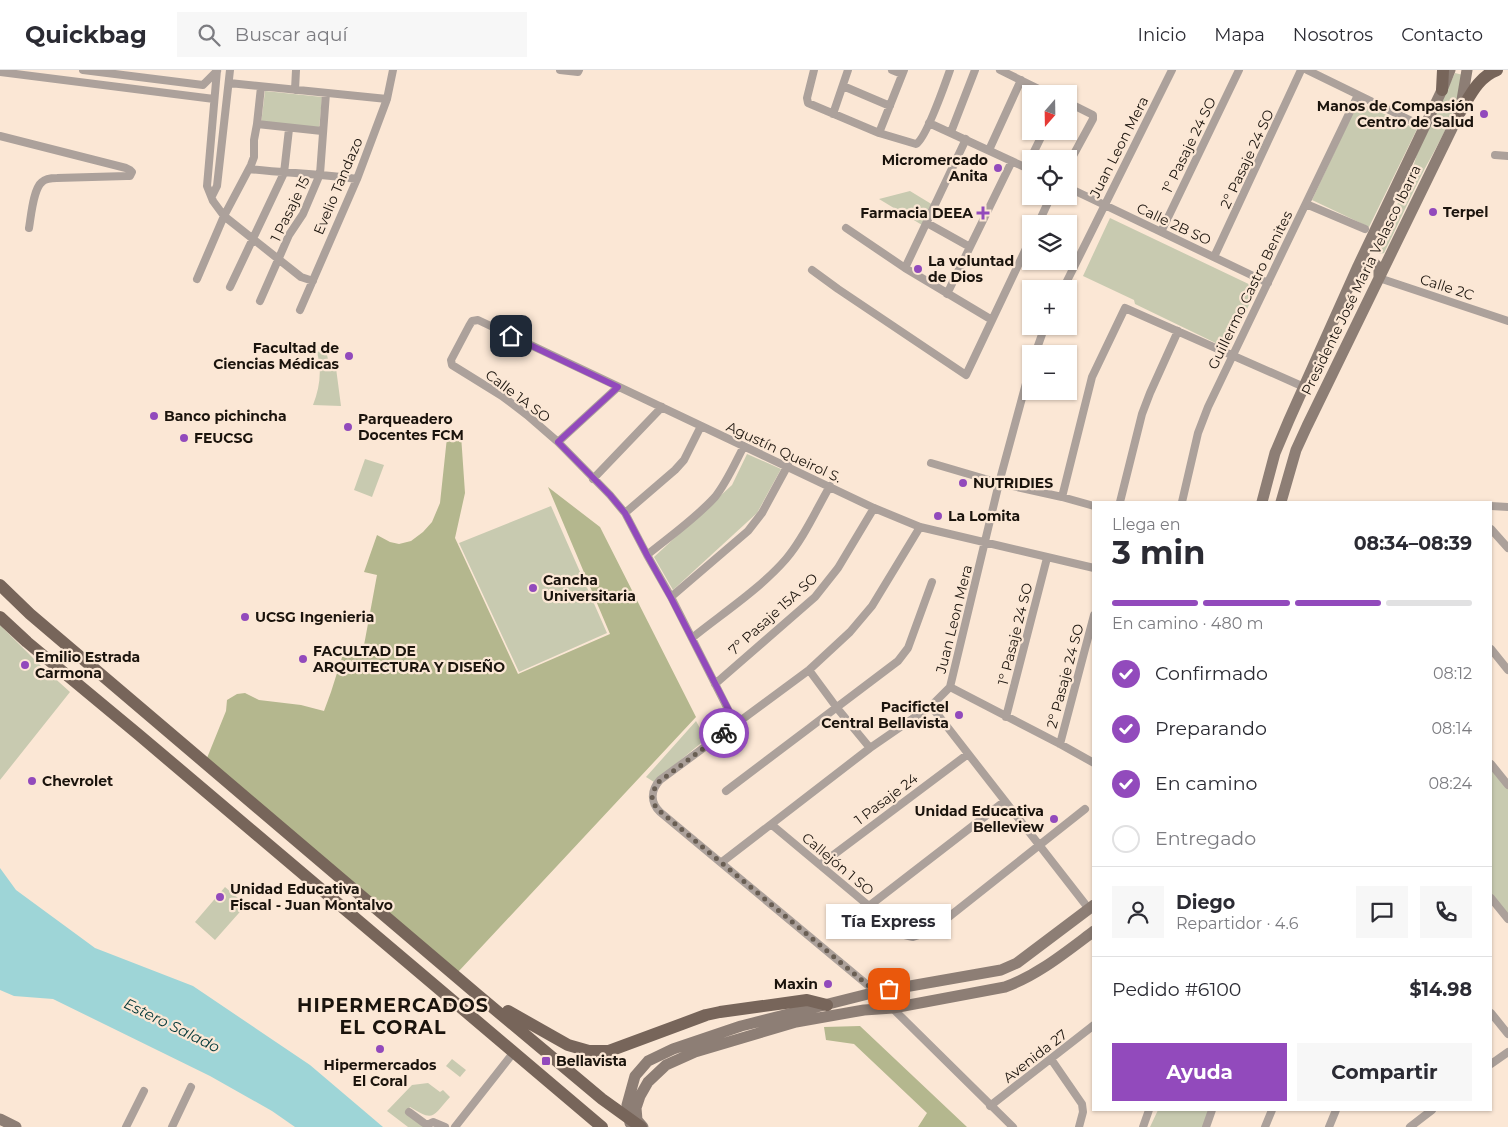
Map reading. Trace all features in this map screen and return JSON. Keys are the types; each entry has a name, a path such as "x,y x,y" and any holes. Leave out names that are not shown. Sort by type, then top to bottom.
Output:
{"main road":[{"path":"1442,70 1442,90"},
{"name":"Presidente José Maria Velasco Ibarra","path":"1262,501 1275,453 1358,266 1450,70"},
{"name":"Presidente José Maria Velasco Ibarra","path":"1281,501 1296,450 1460,112 1467,70"},
{"path":"1460,112 1485,76 1497,70"},
{"path":"1370,242 1370,248 1376,256 1383,257 1392,252"},
{"path":"1358,266 1367,261 1374,263 1378,268 1379,278"},
{"path":"0,585 60,640 479,996 602,1099 642,1127"},
{"path":"0,617 27,642 602,1127"},
{"path":"631,1127 627,1104 630,1089 636,1076 648,1061 672,1048 741,1026 876,992 1001,970 1017,963 1091,907"},
{"path":"642,1127 637,1120 636,1114 640,1096 653,1076 676,1060 737,1039 796,1022 864,1010 893,1008 1005,987 1022,981 1092,932"},
{"path":"479,996 552,1038 578,1049 597,1052 620,1048 706,1015 720,1012 807,1000 827,1005"}],"street":[{"path":"83,70 203,85 217,71"},
{"path":"212,196 217,186 230,70"},
{"path":"295,90 296,70"},
{"name":"Evelio Tandazo","path":"300,310 357,180 386,99 393,70"},
{"path":"560,70 573,73 579,70"},
{"path":"814,70 806,98 808,104 879,133 916,144 920,142 929,123 950,70"},
{"path":"833,114 848,70"},
{"path":"879,133 903,72 892,70"},
{"path":"951,132 975,70"},
{"path":"1000,70 1031,85"},
{"name":"Juan Leon Mera","path":"1067,280 1172,70"},
{"name":"1º Pasaje 24 SO","path":"1161,232 1239,70"},
{"name":"2º Pasaje 24 SO","path":"1214,257 1301,70"},
{"path":"1307,70 1424,128"},
{"path":"217,71 207,186 213,201 224,216 301,277 313,281"},
{"path":"0,72 214,99"},
{"path":"989,150 1021,80"},
{"path":"228,83 386,99"},
{"path":"196,279 224,216 254,157 254,140 261,86"},
{"path":"843,86 890,106"},
{"name":"1 Pasaje 15","path":"260,301 290,235 303,214 320,174 326,93"},
{"name":"Guillermo Castro Benites","path":"1182,501 1198,433 1208,407 1358,95"},
{"path":"1076,150 1093,119 1093,115 1078,107"},
{"path":"929,123 1022,166"},
{"path":"257,124 289,129 322,131"},
{"path":"230,287 253,239 255,230 284,173 289,129"},
{"path":"0,136 126,168 132,172 130,176 49,178 42,181 35,195 29,228"},
{"path":"905,268 966,139"},
{"path":"1495,155 1508,156"},
{"path":"947,294 1012,161"},
{"path":"248,169 320,174 357,180"},
{"name":"Calle 2B SO","path":"1077,192 1268,282"},
{"path":"1306,204 1364,230"},
{"path":"927,223 970,247"},
{"path":"846,228 905,268 992,320"},
{"path":"812,270 966,375 1022,257"},
{"name":"Calle 2C","path":"1379,278 1508,321"},
{"path":"1062,497 1092,377 1125,308 1304,387"},
{"name":"Calle 1A SO","path":"478,320 472,321 468,326 451,360 452,365 502,396 527,415 558,442 625,513 736,724"},
{"name":"Agustín Queirol S.","path":"478,320 701,426 788,465 874,508 920,527 1092,568"},
{"path":"1120,501 1142,414 1178,331"},
{"path":"558,442 618,387"},
{"name":"Juan Leon Mera","path":"722,862 870,748 931,706 950,687 999,483 1022,398"},
{"path":"593,479 662,407"},
{"path":"625,513 684,460 701,426"},
{"path":"647,555 715,496 726,481 744,446"},
{"path":"931,463 999,483 1092,505"},
{"path":"671,598 748,531 762,513 788,465"},
{"path":"692,638 770,576 787,558 802,536 830,486"},
{"path":"1492,506 1508,507"},
{"name":"7º Pasaje 15A SO","path":"715,684 815,597 838,568 874,508"},
{"path":"920,527 872,606 850,632 809,670 656,784 652,798 660,812 876,992 1013,1127"},
{"path":"1492,530 1508,548"},
{"name":"1º Pasaje 24 SO","path":"1006,717 1047,558"},
{"path":"726,791 898,662 908,648 932,582"},
{"name":"2º Pasaje 24 SO","path":"1060,744 1092,623"},
{"path":"1492,650 1508,670"},
{"path":"809,670 870,748"},
{"path":"950,687 1092,762"},
{"path":"931,706 1040,846 1091,907"},
{"name":"1 Pasaje 24","path":"820,865 968,754"},
{"path":"1492,765 1508,784"},
{"path":"869,906 1005,801"},
{"path":"1040,846 1085,809"},
{"name":"Callejón 1 SO","path":"772,825 869,906 896,933 913,937 931,932 1040,846"},
{"path":"1492,899 1508,919"},
{"path":"1492,1014 1508,1034"},
{"name":"Avenida 27","path":"990,1106 1092,1026"},
{"path":"455,1127 514,1052"},
{"path":"1492,1063 1508,1052"},
{"path":"1051,1059 1082,1104 1083,1112 1079,1127"},
{"path":"172,1127 191,1087"},
{"path":"126,1127 144,1091"},
{"path":"1143,1127 1149,1111"},
{"path":"1206,1127 1212,1111"},
{"path":"1265,1127 1272,1111"},
{"path":"1329,1127 1336,1111"},
{"path":"1410,1127 1431,1111"},
{"path":"409,1112 424,1124 427,1125 433,1122 445,1127"}],"green space":[{"path":"1455,73 1463,75 1451,117 1384,253 1380,254 1376,251 1377,248 1410,177 1417,154"},
{"path":"265,91 322,97 319,130 261,124"},
{"path":"1358,102 1417,129 1369,227 1312,200"},
{"path":"910,191 933,205 922,225 879,199"},
{"path":"1110,218 1257,288 1228,349 1135,304 1134,300 1083,276"},
{"path":"326,350 330,369 336,368 341,406 313,405 320,379 317,352"},
{"path":"448,428 461,435 465,493 455,538 518,674 610,634 548,487 600,527 696,717 458,972 207,758 226,711 227,700 237,694 245,693 259,700 301,705 324,711 343,654 362,656 377,575 364,572 377,535 390,542 399,544 411,541 432,522 440,503"},
{"path":"747,454 781,469 757,513 673,590 654,557 732,485"},
{"path":"365,459 384,465 372,497 354,490"},
{"name":"Cancha Universitaria","path":"551,506 607,633 519,672 459,543"},
{"path":"0,625 70,692 0,780"},
{"path":"696,721 706,739 654,782 646,777"},
{"path":"1492,765 1508,785 1508,918 1492,897"},
{"path":"225,887 246,905 215,940 195,922"},
{"path":"860,1026 967,1127 918,1127 927,1113 854,1044 826,1040 824,1027"},
{"path":"452,1059 466,1070 460,1077 446,1066"},
{"path":"428,1083 440,1092 443,1090 450,1097 436,1113 428,1116 410,1107 407,1111 426,1127 408,1127 387,1111 412,1085"},
{"path":"1158,1111 1209,1111 1204,1127 1150,1127"}],"water":[{"name":"Estero Salado","path":"0,868 16,890 95,948 193,986 310,1065 383,1127 295,1127 272,1111 210,1076 53,999 14,996 0,990"}],"way so far":[{"path":"724,733 656,784 652,798 656,808 876,992 889,989"}],"place":[{"name":"Manos de Compasión Centro de Salud","path":"1484,114"},
{"name":"Micromercado Anita","path":"998,168"},
{"name":"Terpel","path":"1433,212"},
{"name":"Farmacia DEEA","path":"983,213"},
{"name":"La voluntad de Dios","path":"918,269"},
{"name":"Facultad de Ciencias Médicas","path":"349,356"},
{"name":"Banco pichincha","path":"154,416"},
{"name":"Parqueadero Docentes FCM","path":"348,427"},
{"name":"FEUCSG","path":"184,438"},
{"name":"NUTRIDIES","path":"963,483"},
{"name":"La Lomita","path":"938,516"},
{"name":"Cancha Universitaria","path":"533,588"},
{"name":"UCSG Ingenieria","path":"245,617"},
{"name":"FACULTAD DE ARQUITECTURA Y DISEÑO","path":"303,659"},
{"name":"Emilio Estrada Carmona","path":"25,665"},
{"name":"Pacifictel Central Bellavista","path":"959,715"},
{"name":"Chevrolet","path":"32,781"},
{"name":"Unidad Educativa Belleview","path":"1054,819"},
{"name":"Unidad Educativa Fiscal - Juan Montalvo","path":"220,897"},
{"name":"Maxin","path":"828,984"},
{"name":"Tía Express","path":"889,989"},
{"name":"Hipermercados El Coral","path":"380,1049"},
{"name":"Bellavista","path":"546,1061"}],"district":[{"name":"HIPERMERCADOS EL CORAL","path":"393,1016"}],"route":[{"path":"511,336 618,387 558,442 625,513 736,724 724,733"}]}
